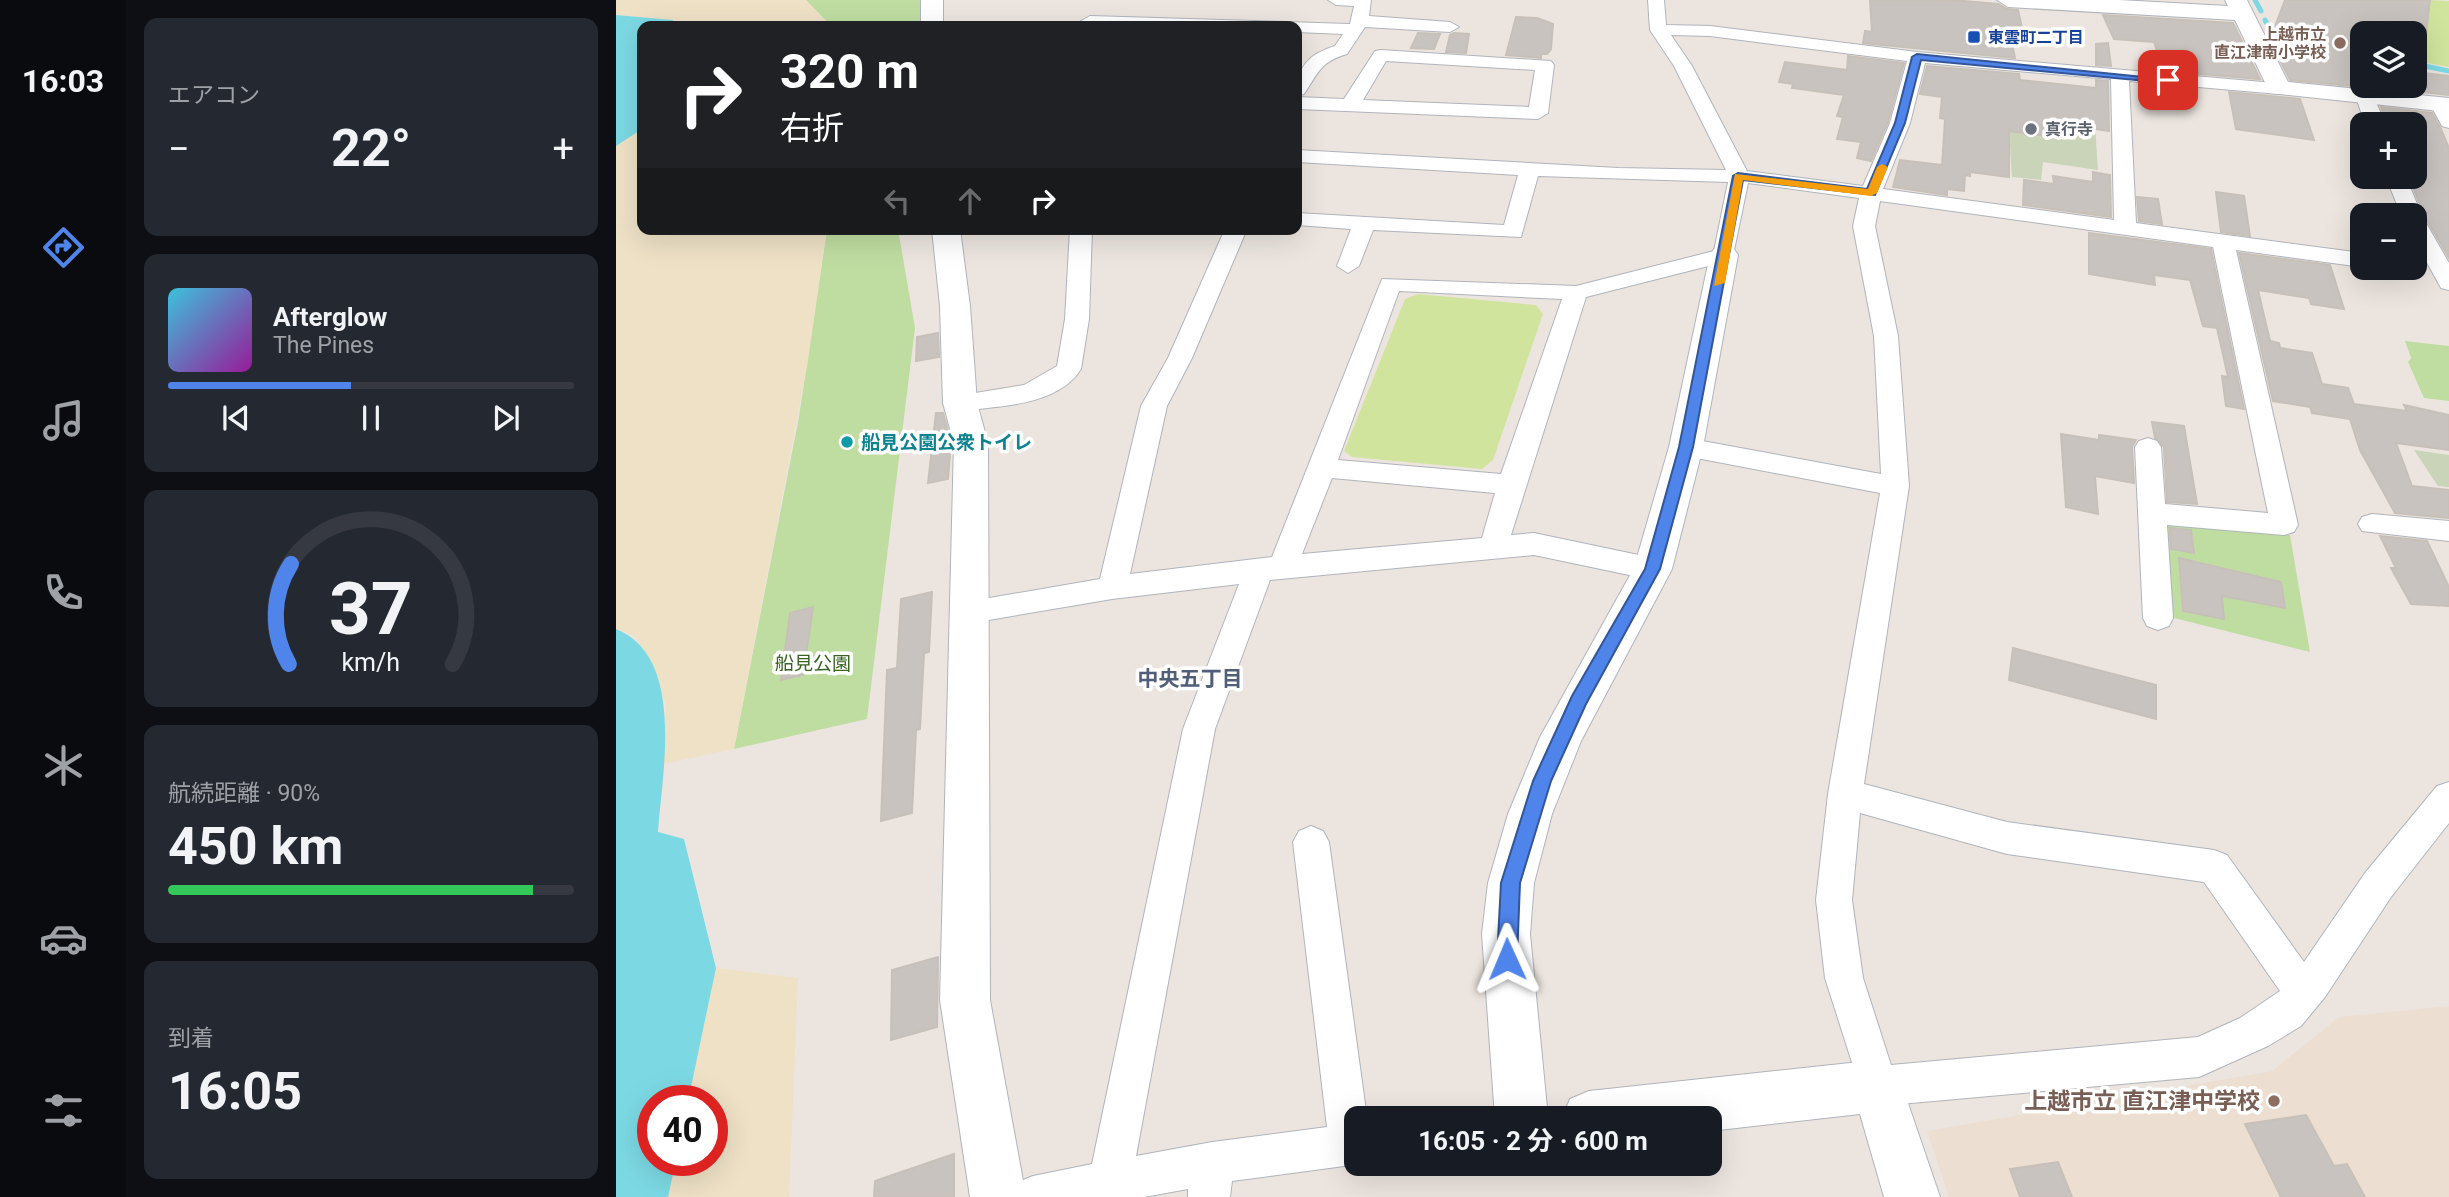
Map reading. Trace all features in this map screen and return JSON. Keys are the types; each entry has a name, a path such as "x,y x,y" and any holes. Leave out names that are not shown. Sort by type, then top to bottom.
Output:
{"street":[{"path":"932,0 932,21"},
{"path":"1090,21 1105,0"},
{"path":"1304,65 1323,55 1341,50 1357,25 1363,1 1336,0"},
{"path":"1520,1106 1507,946 1511,883 1530,814 1556,748 1578,701 1653,569 1686,447 1738,176 1696,89 1659,30 1656,0"},
{"path":"2008,0 2240,7 2279,88"},
{"path":"1302,27 1450,27"},
{"path":"1659,30 1710,31 1917,57 2350,95"},
{"path":"1302,103 1350,105 1421,95 1538,113 1545,65 1381,55 1350,105"},
{"path":"1912,1197 1844,978 1834,900 1845,794 1895,486 1886,336 1864,226 1871,193 1900,123 1917,57"},
{"path":"1421,95 1434,58"},
{"path":"2120,76 2125,229"},
{"path":"2371,98 2446,110"},
{"path":"1302,162 1738,176 2350,258"},
{"path":"1302,219 1513,232 1530,168"},
{"path":"1348,266 1364,224"},
{"path":"947,235 955,306 960,403 971,443 965,1000 998,1197"},
{"path":"960,403 1049,386 1069,369 1077,319 1081,235"},
{"path":"1112,588 1154,406 1180,358 1233,235"},
{"path":"2152,513 2284,525 2223,241"},
{"path":"2427,243 2446,277"},
{"path":"1110,1182 1199,729 1271,568 1322,468 1390,284 1576,293 1724,255"},
{"path":"2427,272 2446,277"},
{"path":"1493,549 1511,485 1576,293"},
{"path":"1686,447 1895,486"},
{"path":"2148,447 2158,618"},
{"path":"1322,468 1511,485"},
{"path":"2372,524 2449,531"},
{"path":"971,611 1112,588 1271,568 1534,544 1653,569"},
{"path":"1845,794 2007,838 2214,867 2303,992"},
{"path":"1697,1106 1878,1086 2199,1057 2254,1032 2287,1012 2312,984 2378,885 2449,797"},
{"path":"1311,842 1348,1106"},
{"path":"1033,1197 1110,1182 1210,1180 1344,1146"}],"shaded area":[{"name":"上越市立 直江津中学校","path":"2449,1006 2449,1197 1949,1197 1927,1131 2272,1071 2339,1017"}],"green space":[{"path":"806,0 925,0 923,21 826,21"},
{"path":"2430,0 2449,1 2449,67 2427,63"},
{"path":"2094,111 2098,170 2043,162 2041,180 2012,177 2009,131 2076,140 2076,126"},
{"name":"船見公園","path":"826,235 899,235 915,328 867,719 734,749 799,417"},
{"path":"1418,294 1536,305 1543,314 1493,460 1482,469 1352,457 1344,451 1405,299"},
{"path":"2405,341 2449,346 2449,401 2424,398 2408,362 2411,358"},
{"path":"2414,450 2449,455 2449,487 2438,486"},
{"path":"2160,523 2290,535 2310,652 2166,616"}],"sand":[{"path":"616,0 806,0 826,21 674,21 616,15"},
{"path":"637,132 637,235 826,235 807,367 734,749 662,764 666,705 651,662 635,636 616,629 616,146"},
{"path":"716,968 798,978 789,1197 660,1197 663,1176 728,1176 728,1085 684,1085"}],"water":[{"path":"616,15 673,20 637,21 637,132 616,146"},
{"path":"616,629 638,643 653,664 661,690 665,749 658,832 684,839 716,968 691,1085 637,1085 637,1176 673,1176 668,1197 616,1197"}],"building":[{"path":"1870,0 1964,1 1998,4 2007,9 2018,10 2022,28 2015,31 2016,38 2011,38 2015,58 1863,43 1865,31 1872,32"},
{"path":"2285,0 2430,0 2427,25 2427,21 2350,21 2350,86 2290,80 2268,36 2271,37"},
{"path":"2103,15 2233,23 2260,79 2164,71 2154,42 2114,39"},
{"path":"1516,17 1537,18 1553,24 1551,49 1547,54 1541,54 1541,58 1506,55"},
{"path":"1418,33 1440,34 1434,49 1411,48"},
{"path":"1469,34 1466,53 1446,52 1450,35"},
{"path":"2108,43 2111,66 2096,65 2096,44"},
{"path":"1848,56 1904,63 1888,122 1871,161 1857,158 1861,142 1837,139 1843,117 1837,116 1844,95 1792,88 1793,84 1779,82 1785,62 1847,70"},
{"path":"1927,66 2019,74 2020,80 2096,88 2096,80 2108,81 2109,131 2056,123 2056,137 2009,131 2009,177 1970,172 1970,176 1965,175 1964,191 1947,189 1947,195 1893,187 1900,160 1942,165 1945,119 1940,118 1942,97 1920,94"},
{"path":"2427,73 2449,76 2449,95 2427,93"},
{"path":"2229,92 2300,99 2314,140 2236,129"},
{"path":"2381,107 2424,112 2383,112"},
{"path":"2427,112 2432,113 2449,148 2449,258 2427,220 2427,203 2419,203 2414,189 2427,189"},
{"path":"2093,172 2110,175 2111,217 2023,205 2024,180 2054,184 2053,176 2093,182"},
{"path":"2216,192 2244,196 2250,236 2221,232"},
{"path":"2137,197 2158,199 2162,224 2139,221"},
{"path":"2089,233 2211,249 2244,409 2226,406 2222,376 2228,377 2217,328 2203,326 2190,280 2154,275 2155,285 2089,274"},
{"path":"2239,253 2330,265 2344,309 2311,304 2309,298 2258,290 2270,341 2279,343 2280,348 2312,353 2322,384 2348,388 2354,404 2407,411 2404,405 2449,415 2449,450 2396,443 2412,486 2449,490 2449,518 2395,513 2360,450 2350,419 2312,413 2310,407 2273,401"},
{"path":"938,333 939,357 916,361 917,337"},
{"path":"936,413 943,413 951,441 948,479 928,483"},
{"path":"2152,422 2184,426 2197,504 2167,502 2164,447 2155,438"},
{"path":"2061,434 2099,440 2099,435 2136,440 2132,447 2134,483 2095,476 2098,514 2066,507"},
{"path":"2170,528 2191,530 2194,553 2171,549"},
{"path":"2380,536 2427,541 2449,587 2449,606 2411,604 2391,568 2396,568"},
{"path":"2179,558 2281,582 2285,608 2222,596 2224,619 2183,611"},
{"path":"932,592 929,652 924,653 920,729 916,730 912,813 881,821 887,670 897,668 901,599"},
{"path":"813,607 803,675 781,680 790,613"},
{"path":"2013,648 2156,685 2156,719 2009,680"},
{"path":"938,957 937,1027 891,1040 892,970"},
{"path":"2306,1115 2334,1166 2347,1164 2365,1197 2281,1197 2245,1124"},
{"path":"954,1154 954,1197 874,1197 875,1181"},
{"path":"2058,1162 2072,1197 2020,1197 2010,1169"}],"waterway":[{"path":"2255,0 2261,11"},
{"path":"2265,20 2273,35 2281,36"},
{"path":"2427,66 2449,71"}],"slow traffic":[{"path":"1719,283 1738,176 1871,193 1882,167"}],"place":[{"name":"東雲町二丁目","path":"1974,37"},
{"name":"上越市立 直江津南小学校","path":"2340,43"},
{"name":"真行寺","path":"2031,129"},
{"name":"船見公園公衆トイレ","path":"847,442"},
{"name":"上越市立 直江津中学校","path":"2274,1101"}],"district":[{"name":"中央五丁目","path":"1190,679"}],"route":[{"path":"1507,959 1506,934 1511,883 1542,781 1578,701 1653,569 1686,447 1738,176 1871,193 1900,123 1917,57 2168,80"}]}
